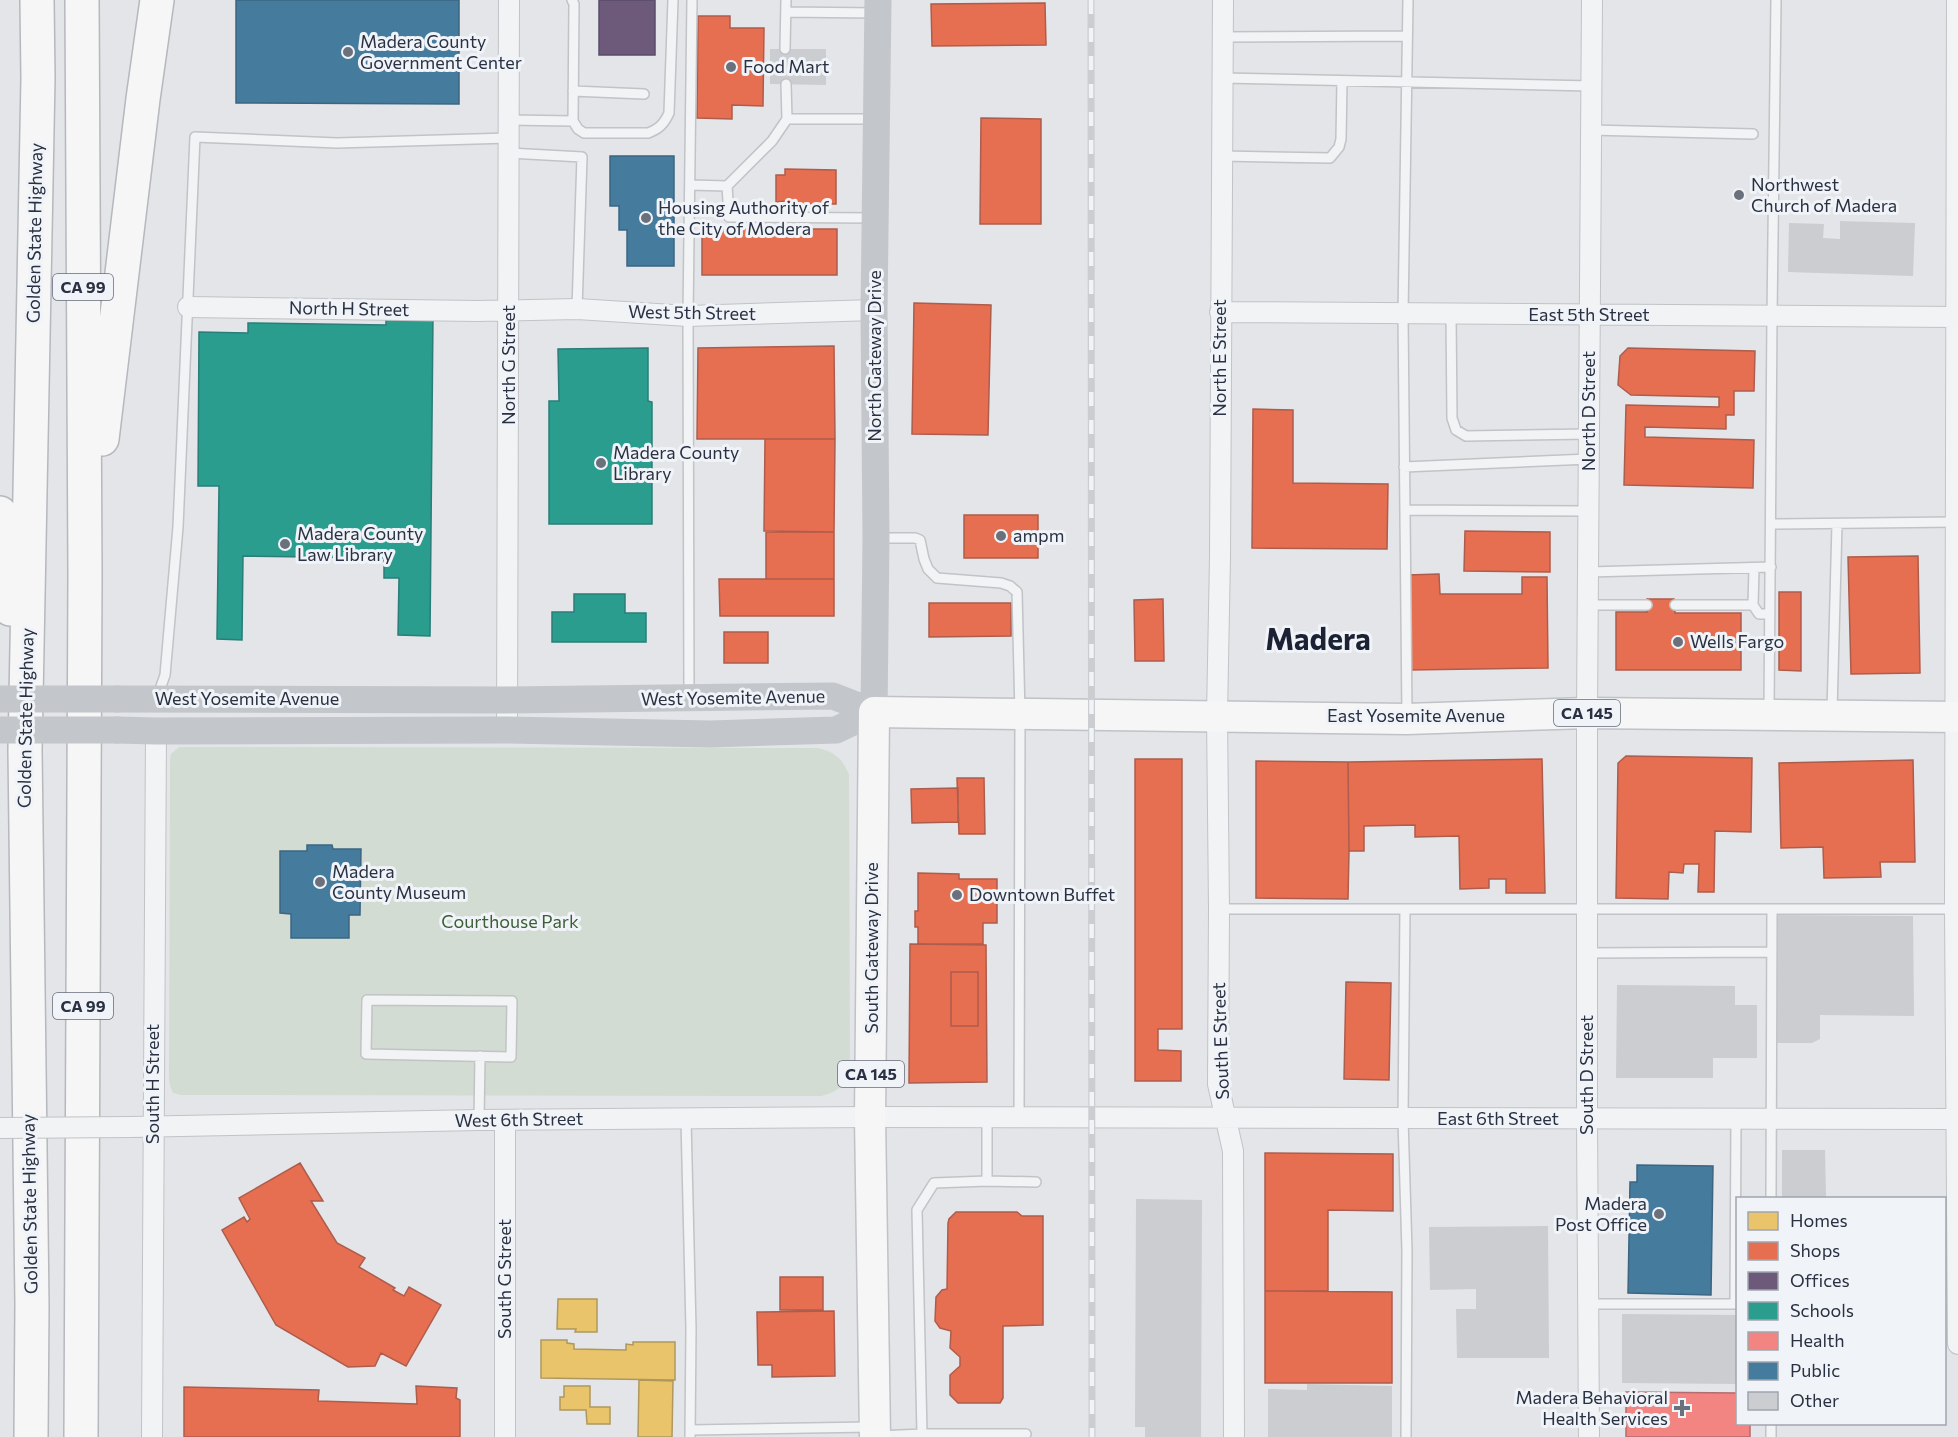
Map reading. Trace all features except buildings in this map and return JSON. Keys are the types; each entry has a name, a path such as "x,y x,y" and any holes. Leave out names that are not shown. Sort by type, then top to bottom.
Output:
{"highway":[{"name":"Golden State Highway","path":"31,1437 32,1305 12,740 38,90 37,0"},
{"name":"CA 99","path":"81,1437 85,575 82,0"},
{"path":"85,575 157,0"},
{"path":"0,513 12,740"}],"main road":[{"name":"North Gateway Drive","path":"874,712 876,538 874,310 878,6"},
{"name":"West Yosemite Avenue","path":"0,699 507,700 833,696 874,712"},
{"path":"156,731 157,699"},
{"name":"West Yosemite Avenue","path":"12,740 117,729 156,731 507,730 711,734 837,730 874,712"},
{"name":"East Yosemite Avenue","path":"874,712 1407,719 1587,713 1957,717"},
{"name":"South Gateway Drive","path":"874,712 870,1117 875,1433"}],"street":[{"name":"North G Street","path":"507,730 510,310 509,0"},
{"name":"North E Street","path":"1217,715 1220,557 1222,0"},
{"name":"North D Street","path":"1587,713 1592,0"},
{"path":"1957,0 1958,1344"},
{"name":"North H Street","path":"188,307 510,310"},
{"name":"West 5th Street","path":"510,310 577,309 688,316 874,310"},
{"name":"East 5th Street","path":"1220,312 1957,317"},
{"name":"South D Street","path":"1587,713 1590,1437"},
{"name":"South E Street","path":"1217,715 1218,1084 1233,1151 1234,1437"},
{"name":"South H Street","path":"152,1437 156,731"},
{"name":"West 6th Street","path":"0,1128 479,1120 1029,1118"},
{"name":"East 6th Street","path":"1029,1118 1957,1119"},
{"name":"South G Street","path":"505,1120 505,1437"}],"lane":[{"path":"572,0 574,4 573,121 584,133 648,133 665,123 669,113 673,0"},
{"path":"689,698 688,316 692,0"},
{"path":"785,49 786,0"},
{"path":"1407,719 1403,314 1408,0"},
{"path":"1769,716 1776,0"},
{"path":"786,12 878,6"},
{"path":"1222,37 1407,36"},
{"path":"1222,78 1591,86"},
{"path":"1222,156 1330,158 1339,147 1341,139 1342,81"},
{"path":"690,185 727,186 772,141 787,119 786,84"},
{"path":"573,91 644,94"},
{"path":"787,119 877,118"},
{"path":"157,699 165,675 178,526 195,138 337,143 509,137 573,121"},
{"path":"1590,130 1753,134"},
{"path":"509,137 582,157 577,309"},
{"path":"727,186 729,217 876,218"},
{"path":"1451,314 1452,418 1456,430 1466,435 1589,434"},
{"path":"1404,467 1589,459"},
{"path":"1405,510 1589,511"},
{"path":"1771,524 1956,522"},
{"path":"1832,716 1837,524"},
{"path":"876,538 920,540 928,569 937,578 1001,584 1010,586 1017,592 1029,1118"},
{"path":"1588,572 1770,567"},
{"path":"1754,568 1753,605 1759,614 1770,614"},
{"path":"1674,607 1685,604 1753,605"},
{"path":"1589,605 1645,606"},
{"path":"1219,909 1957,909"},
{"path":"1405,909 1403,1119 1407,1251 1406,1437"},
{"path":"1771,1197 1772,909"},
{"path":"1588,953 1772,952"},
{"path":"367,1000 512,1001 511,1057 480,1056 366,1054 367,1000"},
{"path":"479,1120 480,1056"},
{"path":"987,1118 987,1181"},
{"path":"686,1119 691,1434 1026,1434"},
{"path":"1590,1304 1736,1304 1736,1119"},
{"path":"922,1434 917,1210 934,1183 1036,1182"}],"green space":[{"name":"Courthouse Park","path":"179,747 817,748 828,751 841,760 849,775 850,1070 846,1080 836,1090 821,1096 181,1095 173,1093 169,1077 170,759 171,754"}],"railway":[{"path":"1091,0 1092,1437"}],"place":[{"name":"Madera County Government Center","path":"348,52"},
{"name":"Food Mart","path":"731,67"},
{"name":"Northwest Church of Madera","path":"1739,195"},
{"name":"Housing Authority of the City of Modera","path":"646,218"},
{"name":"Madera County Library","path":"601,463"},
{"name":"ampm","path":"1001,536"},
{"name":"Madera County Law Library","path":"285,544"},
{"name":"Wells Fargo","path":"1678,642"},
{"name":"Madera County Museum","path":"320,882"},
{"name":"Downtown Buffet","path":"957,895"},
{"name":"Madera Post Office","path":"1659,1214"},
{"name":"Madera Behavioral Health Services","path":"1682,1408"}],"district":[{"name":"Madera","path":"1318,640"}]}
